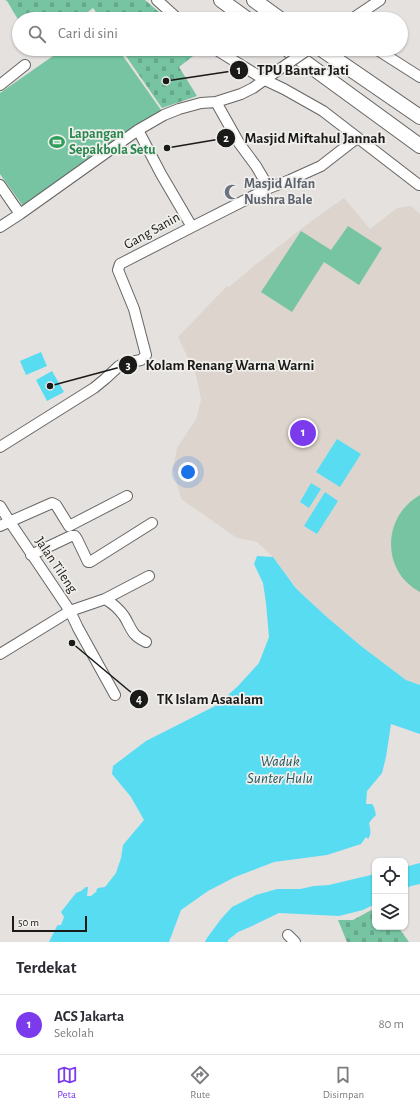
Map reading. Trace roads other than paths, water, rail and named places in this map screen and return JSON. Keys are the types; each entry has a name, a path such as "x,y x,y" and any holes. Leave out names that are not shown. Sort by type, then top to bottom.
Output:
{"highway":[{"path":"221,0 237,12"},
{"path":"254,0 270,12"},
{"path":"296,56 417,145"},
{"path":"332,56 420,118"},
{"path":"333,56 420,106"}],"street":[{"path":"157,0 170,12"},
{"path":"362,12 377,1"},
{"path":"226,56 264,80 284,89 323,111 419,186"},
{"path":"0,227 138,130 164,115 201,103 216,102 241,94 253,88 299,56"},
{"path":"387,56 420,77"},
{"path":"0,85 26,65"},
{"path":"216,102 239,143 256,166 269,188"},
{"name":"Gang Sanin","path":"0,446 94,388 119,366 143,359 146,355 134,309 118,270 120,264 192,227 161,174 138,130"},
{"path":"192,227 269,188 320,166 357,138"},
{"path":"0,185 20,214"},
{"path":"5,524 52,503 56,505 69,526 127,496"},
{"name":"Jalan Tileng","path":"0,506 5,524 31,555 70,611 0,654"},
{"path":"31,555 71,536 75,536 88,562 90,562 152,523"},
{"path":"115,695 70,611 105,599 149,576"},
{"path":"105,599 112,603 124,617 134,634 146,642"}],"water":[{"path":"41,352 47,366 26,375 20,361"},
{"path":"52,371 64,392 47,401 36,380"},
{"path":"337,439 361,454 340,487 316,472"},
{"path":"311,483 321,489 309,508 300,502"},
{"path":"325,492 338,501 317,534 304,526"},
{"name":"Waduk Sunter Hulu","path":"257,556 273,557 295,587 328,618 361,646 406,680 420,685 420,734 391,724 382,773 367,791 366,804 372,804 376,815 369,823 370,835 368,839 366,837 361,844 327,855 274,862 235,877 208,891 181,910 169,942 49,942 57,926 61,925 64,917 61,912 76,893 88,887 87,896 91,896 97,891 96,890 98,888 105,887 116,873 121,858 123,845 144,820 131,797 112,774 113,766 146,741 217,705 238,686 259,663 269,637 263,583 254,564"},
{"path":"420,863 420,884 408,888 408,866"},
{"path":"372,875 372,906 363,910 339,916 279,913 238,932 228,940 228,942 205,942 221,919 232,907 256,895 277,889 300,889 329,885"}],"place":[{"name":"TPU Bantar Jati","path":"166,81"},
{"name":"Lapangan Sepakbola Setu","path":"57,142"},
{"name":"Masjid Miftahul Jannah","path":"167,148"},
{"name":"Masjid Alfan Nushra Bale","path":"232,192"},
{"name":"Kolam Renang Warna Warni","path":"50,386"},
{"name":"ACS Jakarta","path":"303,433"},
{"name":"TK Islam Asaalam","path":"72,643"}]}
